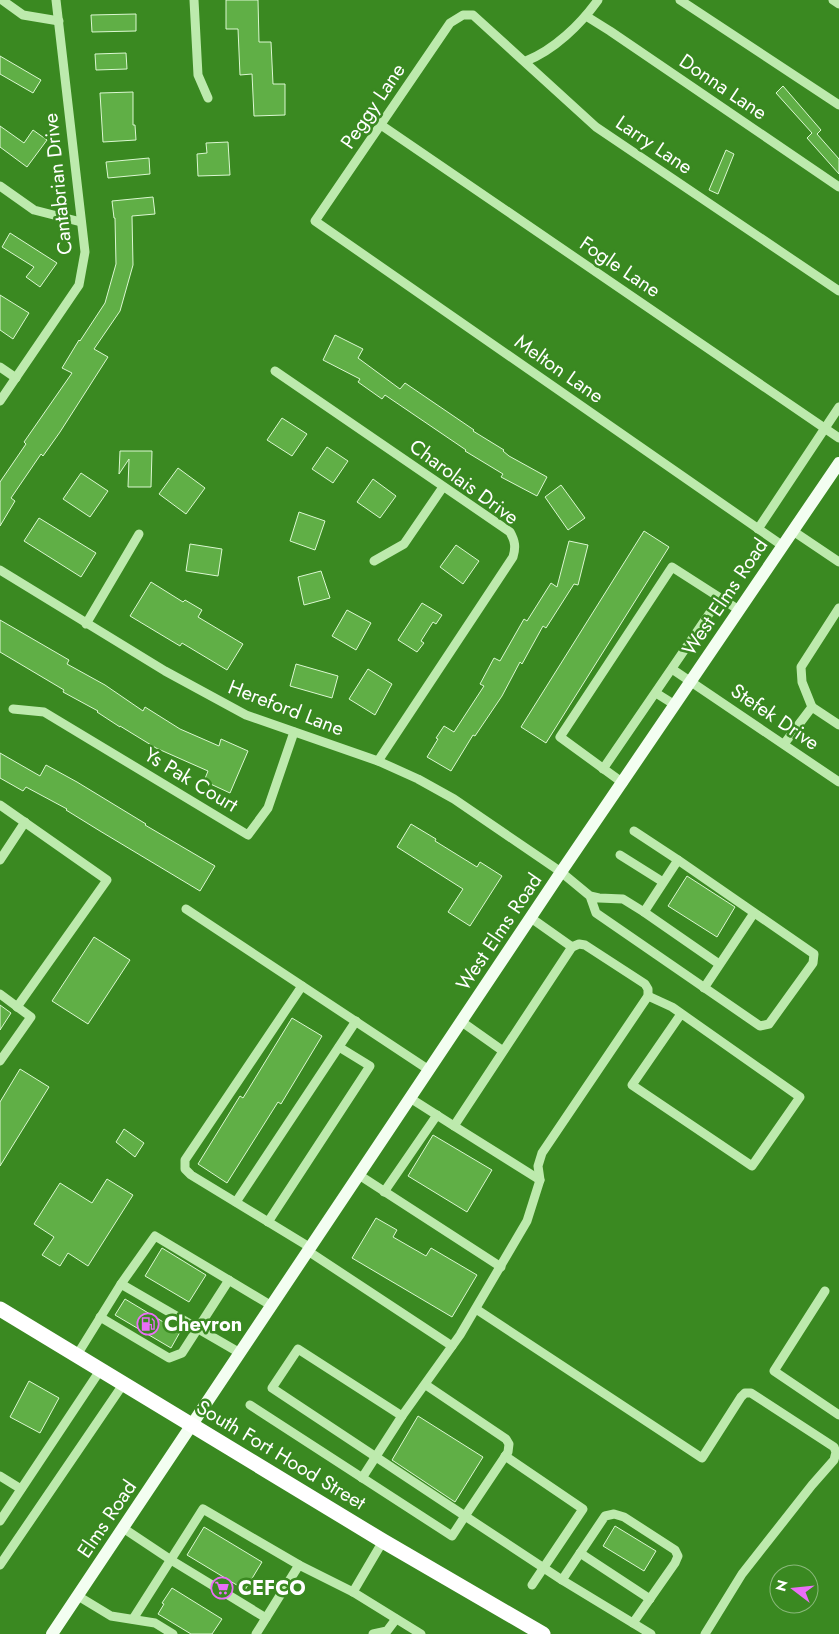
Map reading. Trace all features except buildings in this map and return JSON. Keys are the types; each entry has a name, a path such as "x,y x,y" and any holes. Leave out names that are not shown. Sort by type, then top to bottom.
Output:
{"highway":[{"name":"South Fort Hood Street","path":"0,1309 383,1541 543,1634"}],"main road":[{"name":"West Elms Road","path":"192,1425 530,918 839,463"},
{"name":"Elms Road","path":"52,1634 192,1425"}],"street":[{"path":"2,0 23,15 58,21"},
{"name":"Cantabrian Drive","path":"0,401 79,285 85,252 56,0"},
{"path":"194,0 198,75 208,98"},
{"path":"526,61 542,55 586,16 598,0"},
{"path":"680,0 839,105"},
{"path":"833,0 839,4"},
{"name":"Larry Lane","path":"463,15 473,15 526,61 596,127 839,291"},
{"name":"Peggy Lane","path":"315,221 450,23 463,15"},
{"name":"Donna Lane","path":"586,16 839,187"},
{"name":"Fogle Lane","path":"381,125 839,438"},
{"path":"0,186 34,210 81,222"},
{"name":"Melton Lane","path":"315,221 783,546"},
{"path":"0,367 16,378"},
{"name":"Charolais Drive","path":"275,371 510,532 515,540 516,549 513,557 378,761"},
{"path":"758,529 839,407"},
{"path":"374,561 404,544 443,487"},
{"path":"793,531 839,562"},
{"path":"86,624 139,534"},
{"path":"623,783 560,738 672,567 739,610"},
{"name":"Hereford Lane","path":"0,570 165,672 246,715 378,761 418,779 454,799 561,872 590,896"},
{"path":"604,769 720,598"},
{"path":"839,608 801,667 802,682 812,708 839,725"},
{"name":"Stefek Drive","path":"672,669 839,782"},
{"path":"656,693 675,705"},
{"path":"784,744 812,708"},
{"name":"Ys Pak Court","path":"13,709 44,712 248,835 268,808 294,732"},
{"path":"0,805 107,880 18,1007"},
{"path":"0,860 25,822"},
{"path":"590,896 596,913 760,1026 769,1024 813,964 814,954 678,860 634,832"},
{"path":"620,855 663,882"},
{"path":"644,912 678,860"},
{"path":"590,896 623,899 719,964"},
{"path":"186,909 429,1070"},
{"path":"704,988 754,913"},
{"path":"530,918 572,946"},
{"path":"362,1478 402,1416 426,1385 452,1346 527,1221 540,1180 538,1166 542,1153 648,996 648,989 645,984 585,945 572,946 454,1126"},
{"path":"302,986 185,1160 186,1169 191,1175 268,1222 452,1346"},
{"path":"0,994 31,1017 0,1061"},
{"path":"648,996 681,1014 800,1098 752,1166 632,1085 681,1014"},
{"path":"236,1202 356,1021"},
{"path":"462,1022 503,1051"},
{"path":"268,1222 370,1066 339,1047"},
{"path":"410,1098 540,1180"},
{"path":"384,1192 438,1115"},
{"path":"359,1175 500,1267"},
{"path":"77,1355 121,1284 155,1236 272,1306"},
{"path":"100,1317 169,1358 182,1353 229,1280"},
{"path":"121,1284 240,1353"},
{"path":"826,1291 774,1371 839,1415"},
{"path":"476,1308 702,1458 745,1393 751,1393 834,1447 836,1452 834,1460 742,1574 705,1634"},
{"path":"402,1416 298,1349 272,1388 544,1566 562,1580 651,1634"},
{"path":"0,1521 101,1369"},
{"path":"0,1565 124,1383"},
{"path":"250,1405 452,1536 508,1452 509,1444 506,1439 426,1385"},
{"path":"505,1456 583,1509 532,1584"},
{"path":"0,1476 21,1489"},
{"path":"133,1619 203,1509 299,1565 353,1592 421,1634"},
{"path":"562,1580 605,1516 614,1514 624,1517 675,1550 678,1556 634,1622"},
{"path":"123,1528 171,1560 266,1618"},
{"path":"353,1592 383,1541"},
{"path":"580,1553 650,1599"},
{"path":"256,1634 299,1565"},
{"path":"78,1596 111,1616 156,1623 173,1634"},
{"path":"373,1634 386,1631 396,1619"}],"place":[{"name":"Chevron","path":"148,1324"},
{"name":"CEFCO","path":"222,1588"}]}
